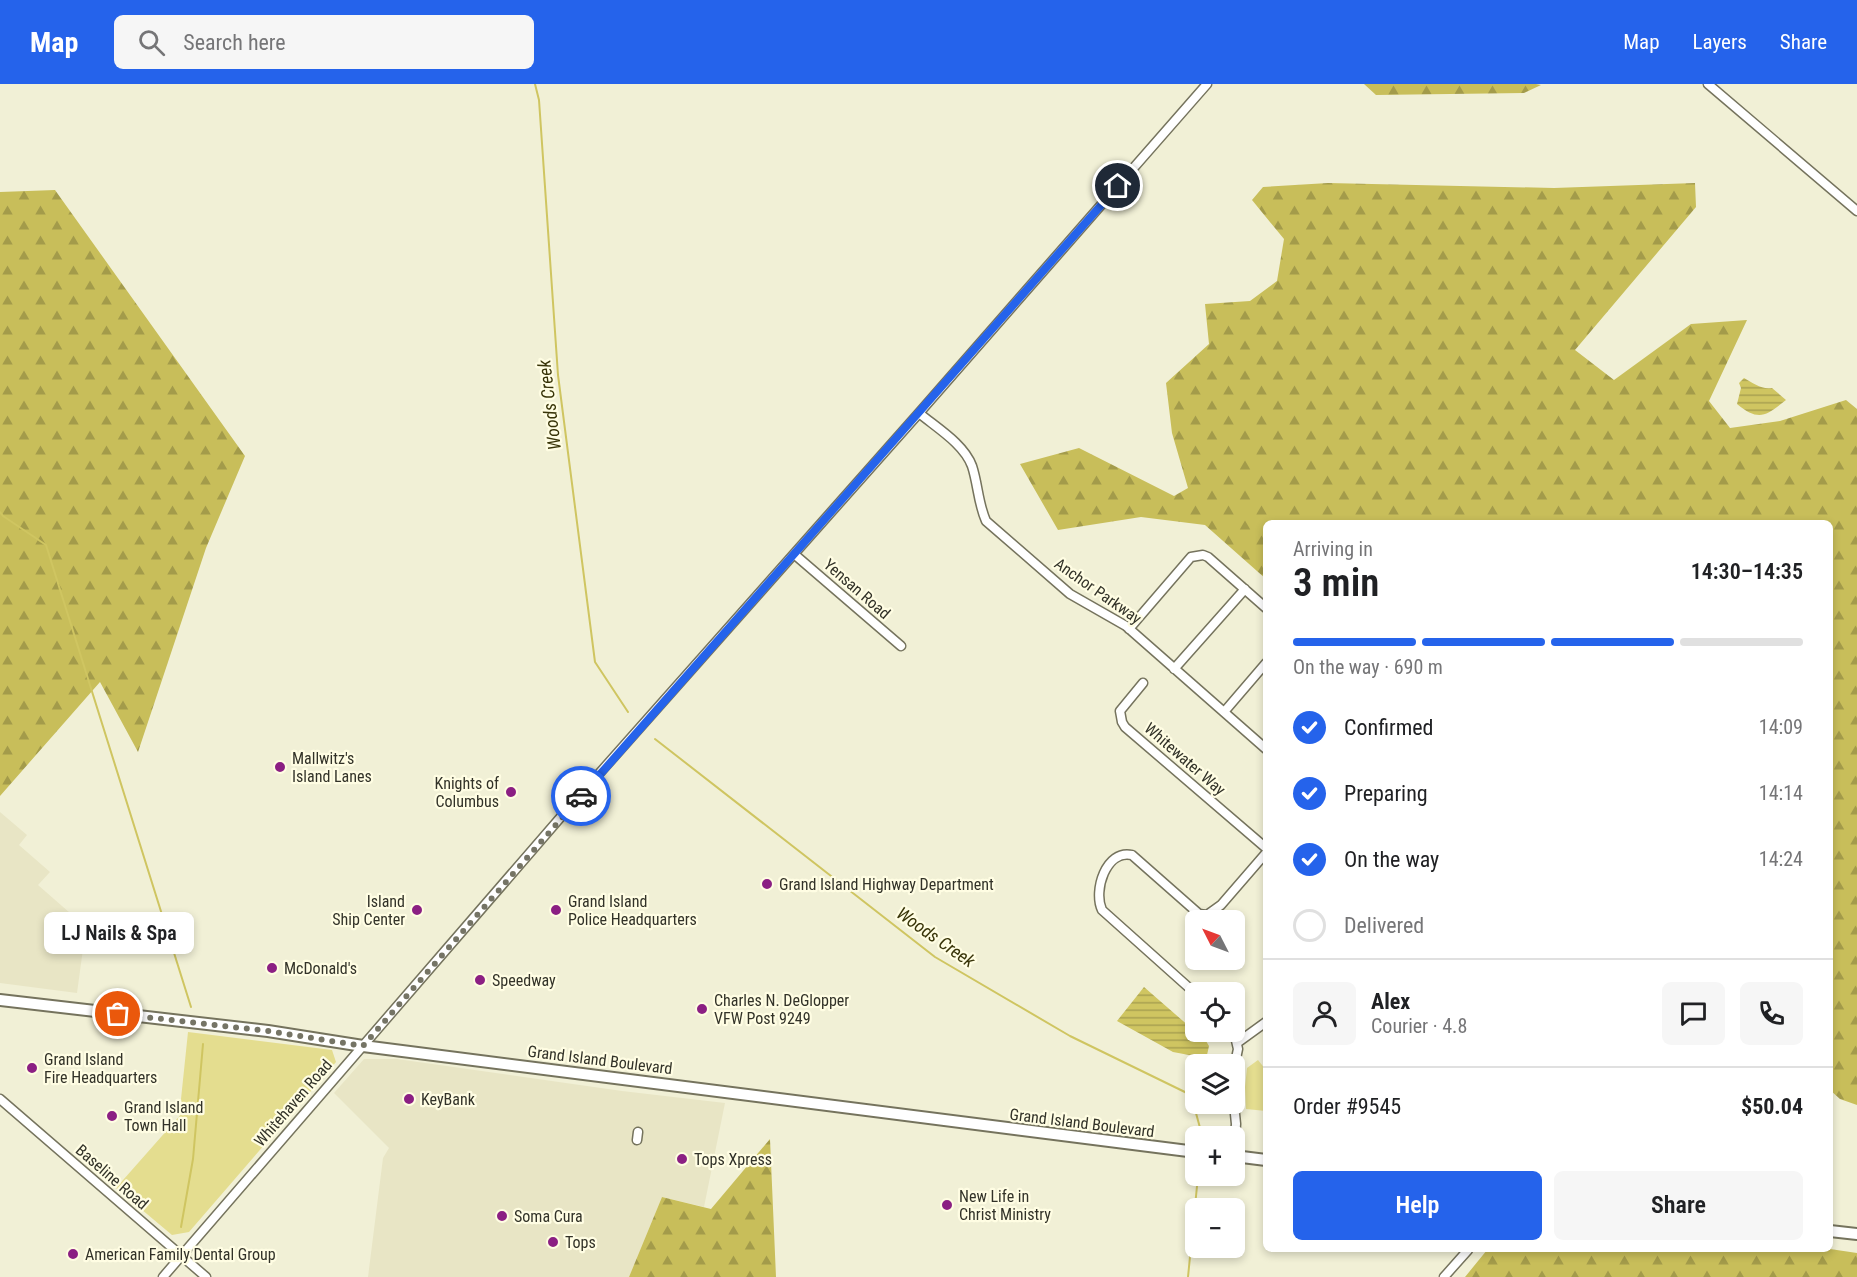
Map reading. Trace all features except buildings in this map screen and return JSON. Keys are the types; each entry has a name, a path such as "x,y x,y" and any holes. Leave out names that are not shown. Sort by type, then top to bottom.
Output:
{"main road":[{"name":"Grand Island Boulevard","path":"0,1000 268,1031 363,1046 1185,1151"},
{"path":"1245,1157 1263,1160"},
{"path":"1833,1231 1857,1234"}],"street":[{"name":"Whitehaven Road","path":"163,1277 1207,84"},
{"path":"1708,84 1857,211"},
{"name":"Anchor Parkway","path":"919,413 960,448 968,458 980,508 986,521 1070,594 1129,629 1263,746"},
{"name":"Yensan Road","path":"794,554 901,646"},
{"path":"1129,629 1191,557 1203,555 1208,557 1263,605"},
{"path":"1174,669 1245,589"},
{"path":"1224,712 1263,666"},
{"name":"Whitewater Way","path":"1143,683 1120,711 1125,727 1263,847"},
{"path":"1185,984 1102,910 1099,904 1100,884 1107,868 1121,855 1132,855 1199,914 1207,915 1221,905 1263,854"},
{"path":"1236,1054 1237,1043 1263,1024"},
{"name":"Baseline Road","path":"0,1099 206,1277"},
{"path":"1444,1277 1466,1252"}],"shaded area":[{"path":"1744,378 1761,387 1772,388 1786,400 1762,415 1745,410 1737,404 1741,388 1739,383"},
{"path":"0,812 27,835 19,845 50,872 38,885 86,927 77,993 0,983"},
{"path":"1144,987 1185,1023 1185,1042 1207,1042 1209,1046 1207,1054 1173,1052 1117,1021"},
{"path":"188,1032 332,1050 336,1062 189,1232 172,1235 116,1188 184,1111 181,1099"},
{"path":"364,1059 397,1059 622,1091 725,1103 704,1207 662,1197 629,1277 368,1277 383,1158 389,1148 334,1093"},
{"path":"1258,1060 1263,1066 1263,1111 1246,1109 1247,1068"}],"green space":[{"path":"1364,84 1541,85 1524,93 1376,95"},
{"path":"1328,183 1554,188 1695,183 1696,207 1575,350 1614,380 1691,324 1747,320 1709,401 1730,428 1780,421 1846,400 1857,409 1857,1105 1840,1099 1833,1093 1833,520 1263,520 1263,576 1205,525 1141,517 1058,530 1020,464 1079,448 1174,496 1188,488 1172,433 1166,383 1209,344 1205,304 1250,301 1277,281 1284,239 1252,200 1263,187"},
{"path":"55,190 245,456 206,548 138,752 100,682 0,796 0,192"},
{"path":"770,1139 776,1277 629,1277 662,1197 711,1209"},
{"path":"1833,1249 1857,1253 1857,1277 1465,1277 1485,1252 1833,1252"}],"waterway":[{"name":"Woods Creek","path":"535,84 539,100 558,375 595,662 628,712"},
{"path":"0,512 46,545 191,1007"},
{"name":"Woods Creek","path":"655,739 935,957 1070,1036 1191,1095 1200,1126"},
{"path":"181,1227 193,1159 203,1044"},
{"name":"Woods Creek","path":"1188,1277 1197,1186"}],"way so far":[{"path":"118,1014 268,1031 363,1046 581,796"}],"place":[{"name":"Mallwitz's Island Lanes","path":"280,767"},
{"name":"Knights of Columbus","path":"511,792"},
{"name":"Grand Island Highway Department","path":"767,884"},
{"name":"Island Ship Center","path":"417,910"},
{"name":"Grand Island Police Headquarters","path":"556,910"},
{"name":"McDonald's","path":"272,968"},
{"name":"Speedway","path":"480,980"},
{"name":"Charles N. DeGlopper VFW Post 9249","path":"702,1009"},
{"name":"LJ Nails & Spa","path":"118,1014"},
{"name":"Grand Island Fire Headquarters","path":"32,1068"},
{"name":"KeyBank","path":"409,1099"},
{"name":"Grand Island Town Hall","path":"112,1116"},
{"name":"Tops Xpress","path":"682,1159"},
{"name":"New Life in Christ Ministry","path":"947,1205"},
{"name":"Soma Cura","path":"502,1216"},
{"name":"Tops","path":"553,1242"},
{"name":"American Family Dental Group","path":"73,1254"}],"route":[{"path":"581,796 1118,186"}]}
